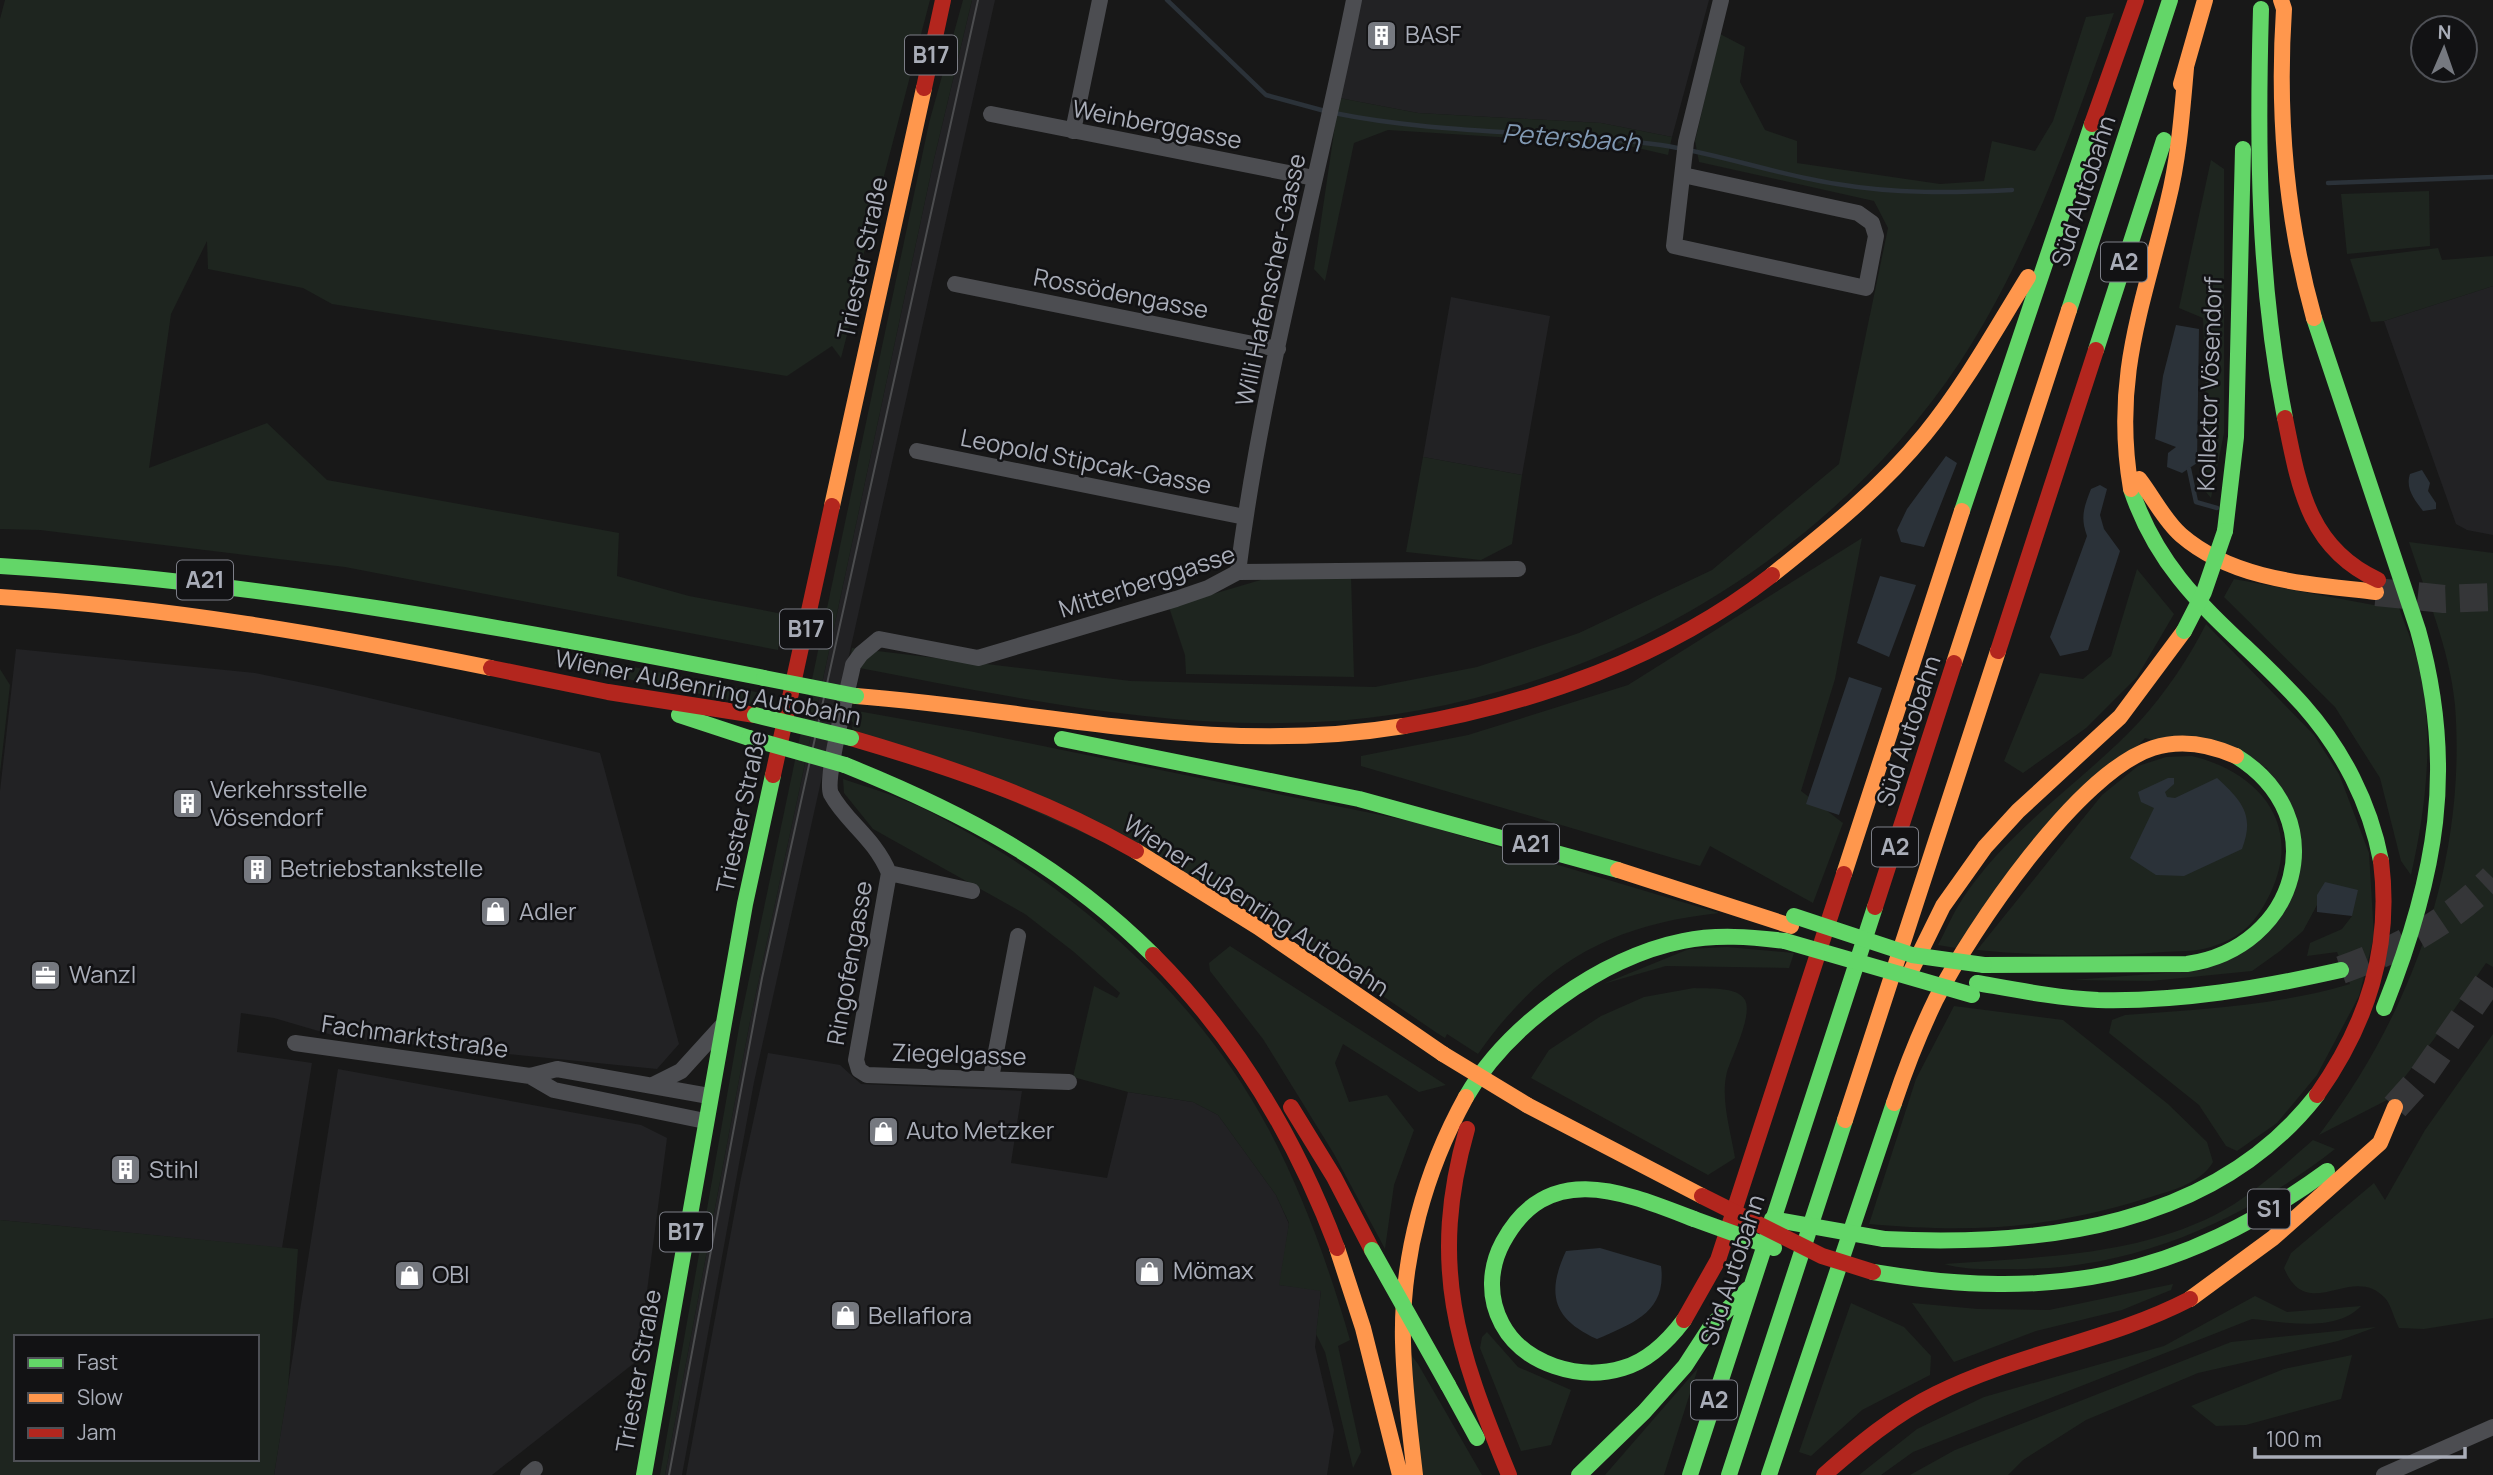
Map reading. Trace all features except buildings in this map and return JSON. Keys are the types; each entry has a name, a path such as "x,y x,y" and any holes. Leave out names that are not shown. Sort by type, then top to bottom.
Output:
{"main road":[{"name":"Triester Straße","path":"644,1475 721,1027 943,0"},
{"path":"1822,1256 1798,1256 1695,1219 1606,1191 1565,1190 1544,1196 1523,1210 1507,1230 1495,1255 1491,1279 1493,1302 1502,1325 1517,1345 1536,1360 1559,1371 1584,1375 1612,1373 1660,1348 1682,1323 1701,1294 1718,1260 1815,969 2048,248 2135,2"},
{"name":"Süd Autobahn","path":"1690,1475 2169,3"},
{"name":"A2","path":"1730,1475 2186,68 2204,4"},
{"path":"2126,464 2169,523 2200,549 2220,559 2270,575 2377,586 2346,564 2323,538 2306,501 2276,373 2261,248 2258,135 2262,4"},
{"name":"Kollektor Vösendorf","path":"1862,1069 1880,1050 1916,958 1960,880 1984,847 2018,811 2110,728 2148,685 2184,631 2204,592 2225,531 2236,445 2239,189 2262,4"},
{"path":"2282,4 2280,124 2291,223 2323,342 2421,633 2434,694 2440,755 2437,813 2426,877 2410,935 2374,1027 2358,1056 2336,1068"},
{"path":"1741,1214 1884,1239 1959,1242 2017,1238 2118,1219 2180,1199 2233,1173 2267,1150 2295,1123 2336,1068 2363,1017 2375,984 2382,942 2384,878 2366,805 2336,746 2301,703 2210,618 2174,576 2142,520 2126,464 2122,433 2126,372 2177,158 2186,68"},
{"path":"856,696 904,698 1161,733 1295,738 1375,732 1444,722 1516,703 1605,672 1698,625 1786,568 1870,494 1936,421 1980,360 2048,248"},
{"name":"Wiener Außenring Autobahn","path":"0,566 209,581 309,595 509,628 1026,732"},
{"name":"Wiener Außenring Autobahn","path":"0,597 204,615 384,645 591,688 752,728 851,738 972,775 1066,815 1136,851 1211,898 1443,1054 1527,1105 1788,1239"},
{"path":"591,688 666,710 752,728 895,775 1037,848 1092,888 1190,975 1225,1015 1278,1087 1334,1177 1448,1385 1504,1474"},
{"name":"A21","path":"1051,737 1314,788 1454,822 1579,857 1790,928"},
{"path":"1415,1475 1405,1372 1404,1298 1413,1238 1440,1150 1484,1068 1512,1036 1563,995 1606,968 1640,952 1704,936 1790,928 1912,955 1984,965 2063,967 2183,964 2218,957 2237,949 2270,921 2290,880 2294,851 2292,830 2280,799 2258,771 2219,748 2191,743 2147,749 2118,765 2091,789 2009,884 1938,996 1904,1072 1769,1475"},
{"path":"846,761 972,817 1044,862 1143,943 1216,1023 1249,1069 1313,1187 1374,1368 1399,1475"},
{"path":"1790,928 1974,989"},
{"path":"1790,928 1926,984 2063,997 2169,997 2281,983 2341,970"},
{"path":"1504,1474 1456,1334 1446,1243 1450,1197 1458,1155 1473,1113 1493,1073 1528,1024"},
{"name":"S1","path":"1788,1239 1822,1256 1872,1272 1971,1286 2028,1286 2120,1273 2226,1232 2276,1205 2324,1174 2395,1107 2380,1143 2245,1262 2197,1296 2156,1317 2112,1334 2021,1360 1935,1394 1870,1436 1824,1475"},
{"path":"1579,1475 1652,1403 1685,1366 1711,1326 1752,1285"}],"street":[{"path":"1073,131 1100,0"},
{"name":"Willi Hafenscher-Gasse","path":"1238,572 1245,517 1278,349 1354,0"},
{"path":"1683,175 1858,212 1872,223 1876,236 1866,288 1674,246 1685,148 1721,0"},
{"name":"Weinberggasse","path":"991,114 1314,178"},
{"name":"Rossödengasse","path":"955,284 1278,349"},
{"name":"Leopold Stipcak-Gasse","path":"917,451 1245,517"},
{"name":"Mitterberggasse","path":"888,873 868,836 836,800 829,787 853,665 861,654 880,639 962,657 986,656 1208,589 1238,572 1518,569"},
{"path":"888,873 972,891"},
{"name":"Ringofengasse","path":"856,1060 888,873"},
{"path":"991,1078 1018,936"},
{"path":"653,1085 681,1071 721,1027"},
{"name":"Fachmarktstraße","path":"295,1043 530,1076 554,1090 705,1121"},
{"name":"Ziegelgasse","path":"856,1060 859,1070 867,1075 1069,1082"},
{"name":"Fachmarktstraße","path":"530,1076 557,1069 709,1096"},
{"path":"2384,1475 2493,1427"}],"shaded area":[{"path":"5,0 930,0 845,325 850,323 841,358 832,346 787,376 332,304 303,288 208,269 207,241 171,314 149,468 267,423 327,480 619,533 617,576 689,596 783,614 778,650 345,567 40,530 0,529 0,19"},
{"path":"963,0 972,0 934,159 750,1021 665,1475 660,1475 740,1022 929,123"},
{"path":"972,0 995,0 754,1082 682,1475 665,1475 750,1021 934,159"},
{"path":"1361,0 1709,0 1672,137 1601,123 1418,113 1339,98"},
{"path":"2114,13 2065,148 2028,236 2008,279 1960,362 1902,438 1836,506 1761,565 1680,617 1594,658 1503,690 1410,712 1316,722 1198,721 1139,715 1022,699 849,666 852,648 1131,681 1375,687 1477,667 1579,633 1712,570 1839,464 1888,228 1874,201 1699,162 1695,141 1720,34 1745,47 1740,82 1765,130 1797,141 1797,163 1940,184 1984,181 1992,141 2035,151 2053,121 2086,17"},
{"path":"1339,98 1418,113 1601,123 1672,137 1668,155 1625,145 1388,130 1354,143 1325,281 1314,269"},
{"path":"2211,160 2224,169 2224,433 2211,498 2201,486 2206,403 2203,318 2179,308"},
{"path":"2429,191 2430,246 2347,254 2341,194"},
{"path":"2438,248 2442,260 2493,256 2493,286 2384,321 2371,322 2350,259"},
{"path":"2493,286 2493,535 2467,530 2456,524 2384,321"},
{"path":"1451,297 1550,316 1522,475 1423,457"},
{"path":"2176,325 2199,329 2197,463 2182,473 2167,467 2168,453 2176,447 2155,439 2163,376"},
{"path":"1946,456 1957,463 1924,547 1901,542 1897,530 1907,509"},
{"path":"1423,457 1522,475 1512,544 1481,560 1406,552"},
{"path":"2422,470 2430,483 2428,491 2436,503 2436,509 2423,511 2410,489 2410,474"},
{"path":"2100,485 2107,489 2100,515 2104,529 2120,551 2088,650 2060,656 2050,637 2087,536 2083,518 2086,501 2091,489"},
{"path":"1862,538 1835,679 1801,791 1843,823 1813,903 1710,846 1700,866 1361,766 1361,756 1468,735 1628,685"},
{"path":"2409,542 2493,553 2493,967 2486,963 2434,1039 2387,1100 2319,1135 2352,1088 2381,1038 2406,986 2426,933 2442,878 2452,821 2456,764 2452,684 2437,622"},
{"path":"2137,569 2174,614 2137,677 2086,728 2023,773 2004,761 2040,673 2083,679 2111,656"},
{"path":"1351,576 1354,677 1186,674 1185,655 1169,607 1264,579"},
{"path":"1880,576 1916,585 1889,657 1857,643"},
{"path":"2234,579 2379,606 2398,605 2419,666 2427,718 2427,771 2421,824 2411,875 2401,861 2380,778 2335,707 2224,597"},
{"path":"2206,624 2314,735 2339,774 2369,853 2374,936 2359,996 2317,1075 2277,1123 2237,1151 2226,1146 2199,1105 2109,1033 2112,1020 2125,1015 2267,1002 2350,984 2337,952 2307,956 2310,943 2342,929 2352,916 2317,895 2317,905 2303,931 2252,971 2151,981 2072,980 2204,970 2298,882 2267,768 2145,738 1956,948 1938,945 1959,904 2002,849 2140,721 2176,674"},
{"path":"16,649 255,673 600,753 679,1044 657,1069 339,1037 274,1018 241,1013 237,1052 312,1063 282,1248 0,1220 0,791"},
{"path":"575,655 761,693 757,706 555,664 557,657 573,660"},
{"path":"0,669 10,685 0,773"},
{"path":"1849,677 1882,688 1839,815 1806,804"},
{"path":"852,710 969,731 1415,822 1719,913 1644,927 1581,954 1527,995 1478,1054 1447,1034 1445,1038 1437,1033 1261,913 852,729 853,722 847,720"},
{"path":"2192,756 2237,774 2268,804 2277,823 2281,844 2280,867 2266,902 2248,927 2222,943 2193,951 2070,955 1977,950 2102,795 2138,766 2166,757"},
{"path":"2168,778 2174,778 2174,784 2165,792 2167,797 2175,798 2217,778 2226,786 2244,809 2247,827 2242,849 2184,876 2156,875 2130,858 2154,808 2141,802 2138,792"},
{"path":"843,779 933,813 1011,858 1055,889 1138,958 1210,1038 1241,1082 1281,1154 1315,1232 1333,1286 1350,1340 1338,1346 1361,1452 1353,1468 1325,1352 1316,1334 1321,1291 1279,1285 1289,1223 1276,1195 1218,1115 1193,1102 1128,1092 1073,1077 1094,986 1117,998 1120,993 1074,952 1025,914 873,829 844,793"},
{"path":"2325,882 2358,890 2352,916 2317,912 2317,895"},
{"path":"1230,946 1446,1085 1419,1092 1343,1044 1335,1063 1349,1102 1387,1095 1414,1130 1394,1185 1385,1249 1334,1154 1263,1039 1210,971 1209,963"},
{"path":"1727,947 1794,953 1789,968 1666,966 1603,984 1689,949"},
{"path":"1694,988 1736,992 1745,1000 1747,1007 1741,1036 1725,1082 1725,1104 1735,1158 1708,1175 1531,1078 1549,1050 1601,1016 1644,997"},
{"path":"1954,1006 2063,1020 2168,1104 2207,1142 2213,1162 2208,1170 2192,1182 2173,1190 2074,1217 1975,1228 1869,1224 1916,1079"},
{"path":"2493,1034 2493,1318 2424,1329 2399,1328 2385,1298 2372,1289 2359,1286 2318,1293 2305,1292 2294,1284 2284,1268 2291,1253 2374,1183 2385,1200 2425,1130"},
{"path":"768,1053 840,1065 861,1084 1022,1091 1011,1163 1107,1178 1128,1092 1193,1102 1218,1115 1276,1195 1289,1224 1280,1285 1321,1290 1315,1347 1334,1430 1327,1475 686,1475 741,1178"},
{"path":"338,1069 641,1125 667,1138 638,1360 492,1475 274,1475"},
{"path":"2313,1140 2335,1149 2261,1199 2181,1238 2096,1262 2052,1268 1976,1269 1944,1264 2082,1253 2183,1229 2242,1199"},
{"path":"0,1220 298,1249 288,1388 274,1475 0,1475"},
{"path":"1600,1248 1661,1266 1661,1282 1659,1295 1645,1314 1597,1339 1571,1323 1563,1314 1555,1292 1556,1280 1566,1251"},
{"path":"2173,1284 2171,1290 2122,1310 2036,1331 1954,1362 1912,1303 1978,1309 2049,1310"},
{"path":"2255,1296 2287,1312 2361,1306 2338,1320 2324,1323 2252,1319 1913,1452 1881,1475 1859,1475 1917,1429 1984,1397 2164,1346"},
{"path":"1851,1303 1904,1327 1931,1356 1930,1375 1862,1410 1811,1456 1799,1452"},
{"path":"2376,1327 2338,1341 2198,1373 2086,1420 2023,1460 2008,1475 1910,1475 1955,1450 2231,1342"},
{"path":"1487,1332 1518,1367 1571,1390 1551,1445 1521,1451 1480,1348 1482,1337"},
{"path":"1405,1347 1418,1364 1482,1475 1423,1475"},
{"path":"2352,1355 2341,1399 2246,1425 2216,1426 2191,1406 2284,1369"},
{"path":"1698,1368 1664,1475 1605,1475"}],"waterway":[{"name":"Petersbach","path":"1167,0 1266,95 1325,111"},
{"name":"Petersbach","path":"1334,113 1415,125 1661,145 1815,180 1881,190 2012,190"},
{"name":"Petersbach","path":"2328,183 2493,177"},
{"path":"2189,469 2196,502 2217,508"}],"tunnel":[{"path":"2376,592 2444,599 2493,597"},
{"path":"2341,970 2403,944 2422,933 2459,908 2493,878"},
{"path":"2395,1107 2422,1077 2493,975"}],"tram line":[{"path":"669,1475 762,978 978,0"}],"traffic: fast":[{"path":"2069,310 2170,0"},
{"path":"2261,9 2261,215 2269,316 2285,418"},
{"path":"1962,511 2092,124"},
{"path":"2096,350 2164,140"},
{"path":"2225,531 2236,437 2243,149"},
{"path":"2314,318 2418,630 2430,680 2436,729 2438,776 2428,867 2417,913 2384,1008"},
{"path":"2131,489 2145,524 2183,582 2278,678 2330,740 2362,798 2381,861"},
{"path":"2184,631 2204,592 2225,531"},
{"path":"0,566 193,583 384,609 764,678"},
{"path":"764,678 856,696"},
{"path":"679,715 749,738"},
{"path":"755,715 851,738"},
{"path":"749,738 845,765"},
{"path":"1062,739 1359,799 1618,870"},
{"path":"1984,965 2187,964 2225,953 2256,933 2278,908 2291,877 2294,845 2286,812 2267,782 2236,756"},
{"path":"845,765 930,802 1009,844 1083,894 1153,955"},
{"path":"644,1475 745,904 773,775"},
{"path":"1690,1475 1875,907"},
{"path":"1794,916 1912,955 1984,965"},
{"path":"1466,1097 1484,1070 1531,1020 1590,978 1621,962 1652,949 1708,937 1785,941"},
{"path":"1785,941 1972,995"},
{"path":"1977,983 2098,1000 2159,999 2220,993 2341,970"},
{"path":"1884,1239 1943,1241 2063,1232 2121,1219 2176,1201 2228,1174 2275,1139 2317,1095"},
{"path":"1769,1475 1894,1103"},
{"path":"1729,1475 1845,1120"},
{"path":"1873,1272 1938,1281 1998,1284 2056,1282 2111,1273 2165,1258 2219,1237 2272,1208 2327,1171"},
{"path":"1684,1320 1657,1349 1632,1365 1606,1372 1572,1371 1539,1359 1524,1350 1512,1338 1497,1314 1492,1283 1498,1252 1521,1216 1542,1200 1565,1191 1589,1189 1615,1193 1694,1219"},
{"path":"1694,1219 1774,1248"},
{"path":"1772,1219 1884,1239"},
{"path":"1372,1250 1448,1385"},
{"path":"1579,1475 1644,1412 1685,1366 1711,1326 1748,1289"},
{"path":"1448,1385 1477,1438"}],"traffic: slow":[{"path":"2181,84 2205,0"},
{"path":"2281,0 2284,9 2282,88 2286,165 2296,241 2314,318"},
{"path":"2131,489 2125,412 2128,377 2140,309 2175,168 2186,68"},
{"path":"832,506 924,88"},
{"path":"1772,575 1853,508 1908,454 1953,396 2028,277"},
{"path":"1954,663 2069,310"},
{"path":"2139,479 2181,535 2225,562 2249,571 2299,583 2376,592"},
{"path":"1844,874 1962,511"},
{"path":"0,597 185,615 369,644 491,668"},
{"path":"1911,971 1943,906 1985,847 2018,811 2120,717 2184,631"},
{"path":"1845,1120 1998,651"},
{"path":"856,696 1197,734 1334,734 1404,726"},
{"path":"1894,1103 1924,1024 1953,969 2001,895 2061,820 2093,788 2124,763 2153,748 2195,744 2236,756"},
{"path":"1136,851 1258,927 1443,1054"},
{"path":"1618,870 1791,926"},
{"path":"1443,1054 1527,1105"},
{"path":"1415,1475 1403,1342 1406,1278 1418,1215 1451,1125 1466,1097"},
{"path":"1527,1105 1702,1196"},
{"path":"2190,1299 2273,1238 2380,1143 2395,1107"},
{"path":"1337,1248 1363,1328 1400,1475"}],"traffic: jam":[{"path":"924,88 943,0"},
{"path":"2092,124 2136,0"},
{"path":"1998,651 2096,350"},
{"path":"2285,418 2302,491 2322,533 2336,551 2354,567 2378,580"},
{"path":"773,775 832,506"},
{"path":"1404,726 1502,705 1597,673 1688,630 1772,575"},
{"path":"1875,907 1954,663"},
{"path":"491,668 608,692 755,715"},
{"path":"851,738 1033,800 1136,851"},
{"path":"2317,1095 2350,1041 2372,984 2383,925 2381,861"},
{"path":"1684,1320 1718,1260 1844,874"},
{"path":"1153,955 1211,1020 1260,1091 1302,1168 1337,1248"},
{"path":"1291,1107 1334,1177 1372,1250"},
{"path":"1467,1129 1455,1178 1449,1265 1463,1346 1475,1387 1509,1475"},
{"path":"1702,1196 1822,1256 1873,1272"},
{"path":"1824,1475 1864,1441 1936,1394 1999,1368 2128,1326 2190,1299"}],"place":[{"name":"BASF","path":"1382,35"},
{"name":"Verkehrsstelle Vösendorf","path":"187,804"},
{"name":"Betriebstankstelle","path":"257,869"},
{"name":"Adler","path":"496,912"},
{"name":"Wanzl","path":"46,975"},
{"name":"Auto Metzker","path":"883,1131"},
{"name":"Stihl","path":"126,1170"},
{"name":"Mömax","path":"1150,1271"},
{"name":"OBI","path":"409,1275"},
{"name":"Bellaflora","path":"845,1316"}]}
